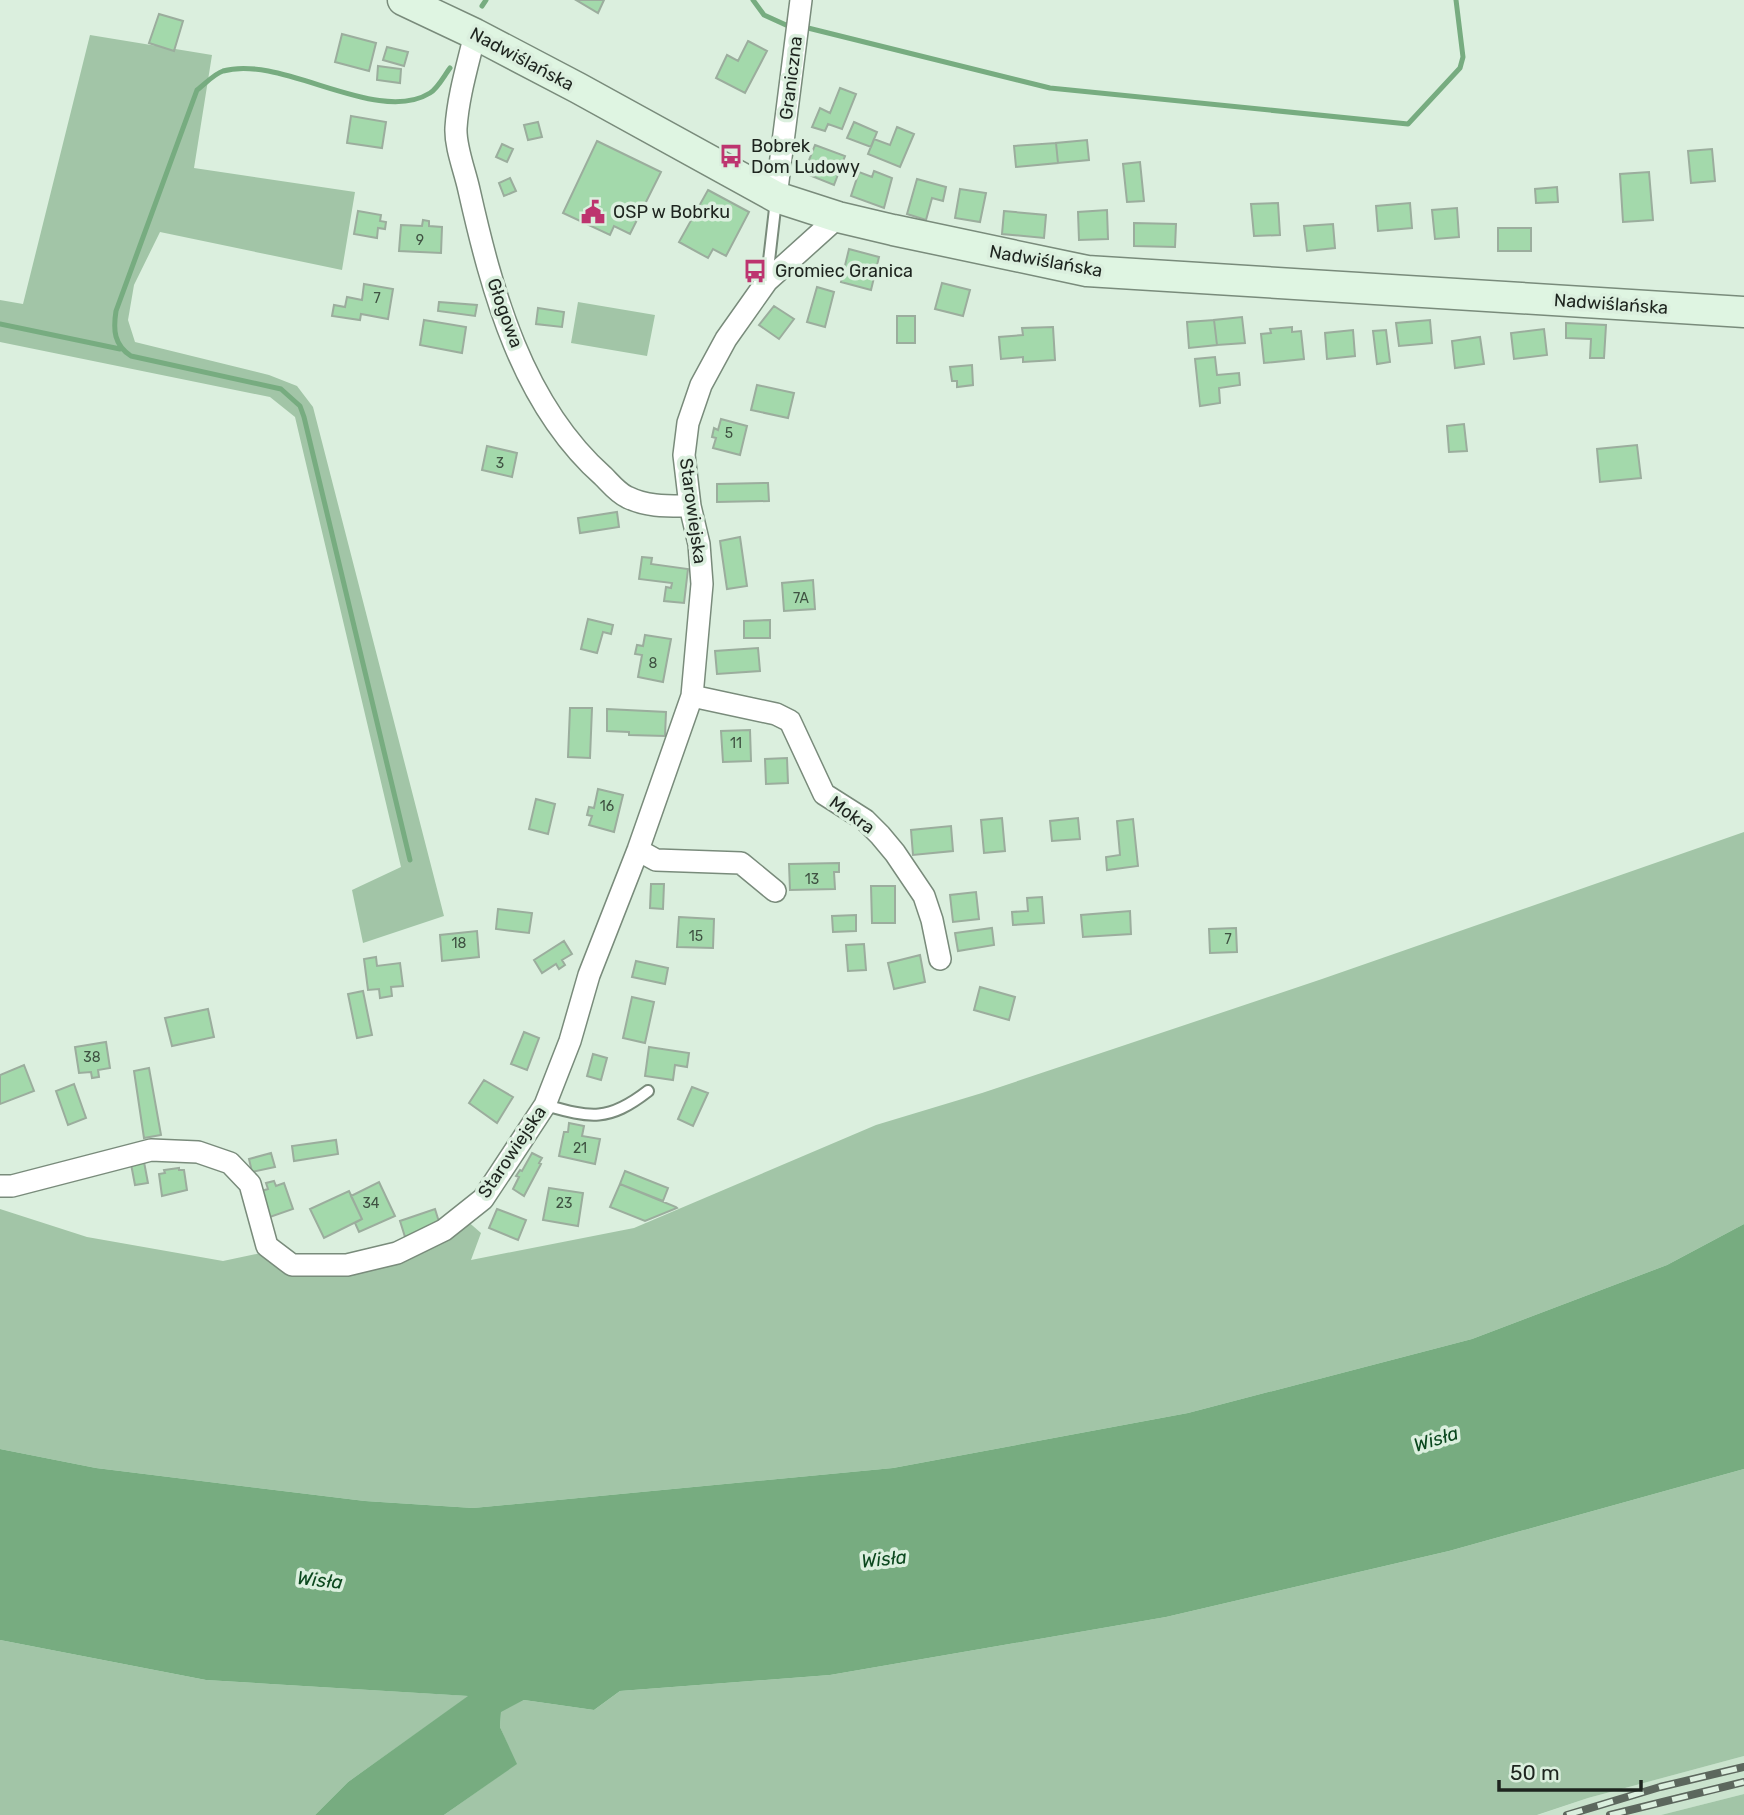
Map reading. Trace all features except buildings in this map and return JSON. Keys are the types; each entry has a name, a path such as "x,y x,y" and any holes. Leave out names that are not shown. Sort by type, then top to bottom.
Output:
{"street":[{"name":"Nadwiślańska","path":"403,0 475,34 776,197 838,217 989,252 1087,271 1744,313"},
{"name":"Graniczna","path":"776,197 801,0"},
{"name":"Głogowa","path":"475,34 456,130 483,250 497,298 531,379 561,430 588,463 626,497 656,506 690,506"},
{"name":"Starowiejska","path":"0,1186 12,1186 151,1150 198,1152 230,1163 250,1184 267,1246 292,1265 347,1265 397,1254 444,1230 483,1199 545,1105 570,1041 589,975 638,850 692,696 702,584 699,544 690,506 684,455 688,423 701,385 726,339 767,281 838,217"},
{"name":"Mokra","path":"692,696 776,714 790,721 824,794 864,820 880,835 924,896 940,959"},
{"path":"638,850 656,860 741,863 775,891"}],"lane":[{"path":"767,281 776,197"},
{"path":"545,1105 575,1114 602,1116 627,1107 648,1091"}],"shaded area":[{"path":"90,35 212,55 194,168 355,192 342,270 160,232 134,285 128,320 135,342 269,375 297,386 313,407 444,916 363,943 352,890 401,867 295,417 270,397 0,342 0,300 23,304"},
{"path":"578,302 655,315 647,356 571,343"},
{"path":"1744,832 1744,1224 1667,1265 1472,1339 1188,1413 893,1468 473,1508 365,1501 96,1468 0,1449 0,1209 87,1237 223,1261 261,1253 280,1270 306,1272 465,1219 481,1233 471,1260 634,1228 876,1125 982,1093 1322,979"},
{"path":"1744,1469 1744,1756 1588,1798 1537,1815 444,1815 516,1764 500,1727 501,1711 524,1700 594,1710 620,1691 830,1675 1166,1617 1449,1551"},
{"path":"0,1640 206,1680 469,1696 348,1782 315,1815 0,1815"},
{"path":"1744,1756 1744,1794 1661,1815 1538,1815 1588,1798"},
{"path":"1744,1794 1744,1815 1661,1815"}],"water":[{"name":"Wisła","path":"1744,1224 1744,1469 1449,1551 1166,1617 830,1675 620,1691 594,1710 524,1700 501,1712 500,1727 517,1764 444,1815 315,1815 348,1782 468,1696 206,1680 0,1640 0,1449 96,1468 365,1501 473,1508 893,1468 1188,1413 1472,1339 1667,1265"}],"waterway":[{"path":"482,6 486,0"},
{"path":"753,0 764,15 786,25"},
{"path":"808,28 1050,88 1408,124 1460,68 1463,57 1456,0"},
{"path":"410,860 300,406 281,389 131,356 118,342 115,324 116,311 197,90 213,77 223,71 247,68 273,72 357,96 384,101 408,101 433,91 450,68"},
{"path":"0,324 120,349"}],"railway":[{"path":"1567,1815 1660,1787 1744,1767"},
{"path":"1610,1815 1744,1782"}],"place":[{"name":"Bobrek Dom Ludowy","path":"731,156"},
{"name":"OSP w Bobrku","path":"593,212"},
{"name":"Gromiec Granica","path":"755,271"}]}
